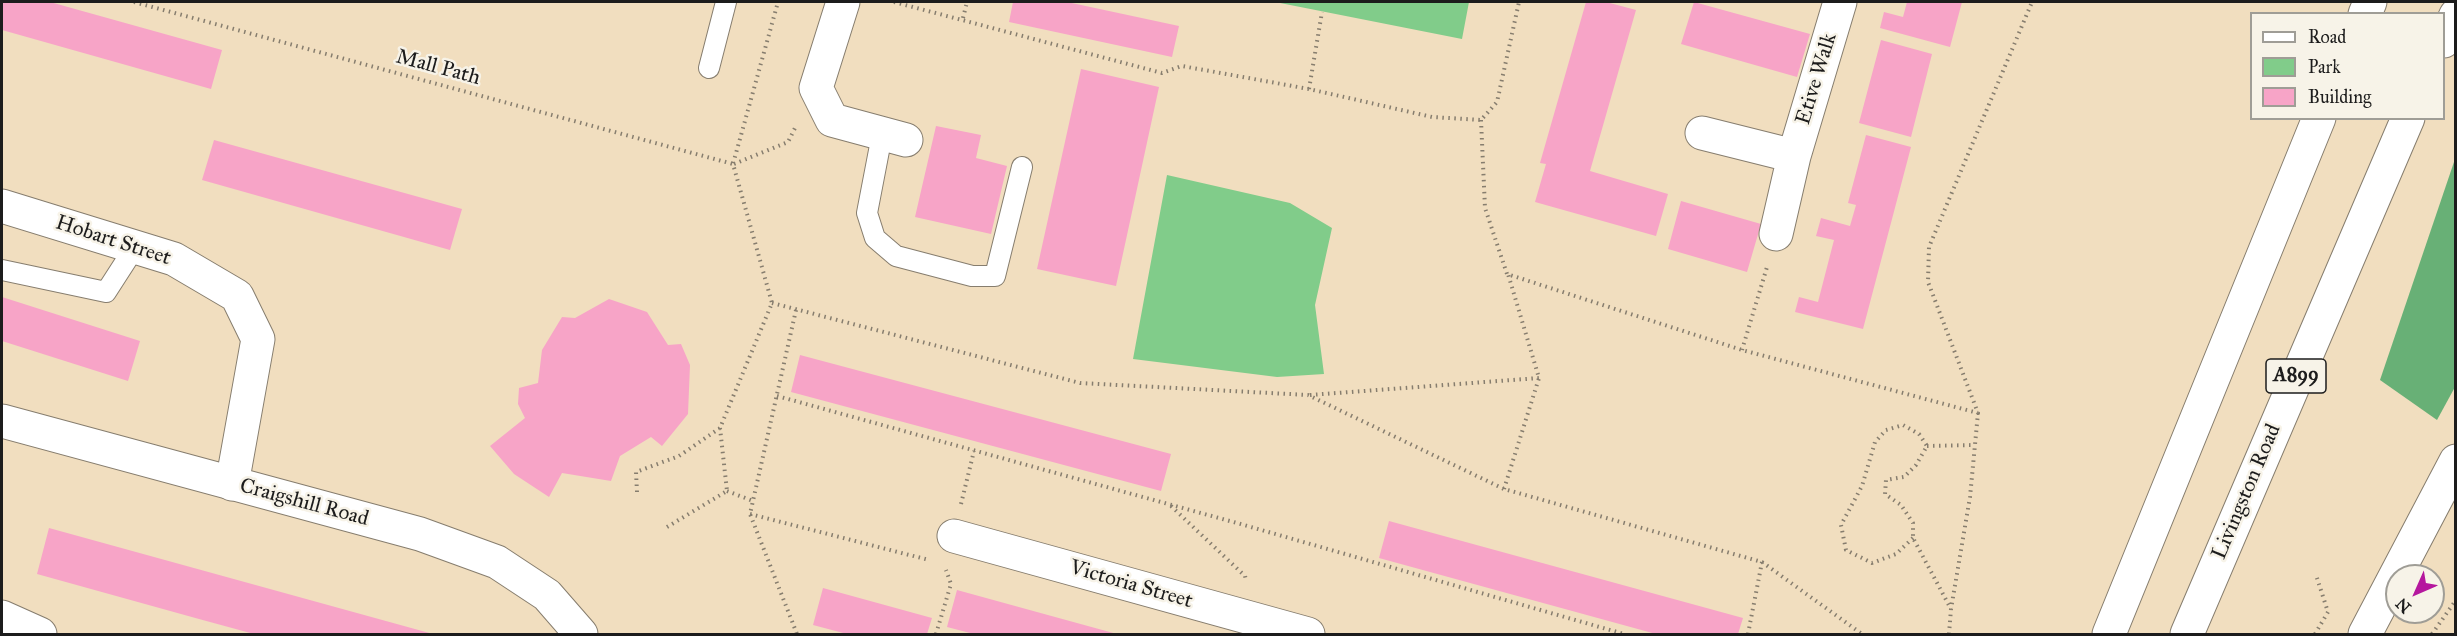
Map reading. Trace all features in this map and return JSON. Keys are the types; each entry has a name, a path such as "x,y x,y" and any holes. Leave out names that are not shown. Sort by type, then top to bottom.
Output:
{"street":[{"path":"843,2 816,88 832,120 894,137"},
{"name":"Etive Walk","path":"1773,246 1794,156 1839,2"},
{"path":"2445,39 2456,15"},
{"path":"2109,634 2318,120"},
{"name":"Livingston Road","path":"2187,634 2407,120"},
{"path":"1702,133 1794,156"},
{"name":"Hobart Street","path":"2,206 174,259 237,296 258,339 232,484"},
{"name":"Craigshill Road","path":"2,424 420,534 497,562 547,596 582,634"},
{"path":"2365,634 2456,461"},
{"name":"Victoria Street","path":"948,549 1249,618 1308,634"},
{"path":"2,617 40,634"}],"lane":[{"path":"709,68 726,2"},
{"path":"894,137 867,213 875,238 896,256 972,276 995,276 1022,167"},
{"path":"2,270 106,292 135,247"}],"path":[{"name":"Mall Path","path":"134,2 733,164"},
{"path":"727,491 720,428 772,303 733,164 778,2"},
{"path":"894,2 963,18 1162,73 1182,66 1309,89 1432,117 1481,120"},
{"path":"963,18 967,2"},
{"path":"1504,489 1539,378 1485,208 1481,120 1497,102 1519,2"},
{"path":"1949,634 1951,609 1970,497 1978,413 1928,282 1929,247 2032,2"},
{"path":"1309,89 1322,12"},
{"path":"733,164 788,142 816,88"},
{"path":"1742,350 1773,246"},
{"path":"1507,274 1742,350 1978,413"},
{"path":"772,303 1080,383 1308,395 1539,378"},
{"path":"796,309 750,514 797,634"},
{"path":"1308,395 1504,489 1762,562 1862,634"},
{"path":"777,396 1624,634"},
{"path":"1913,538 1896,554 1872,563 1846,550 1842,525 1862,486 1875,442 1886,430 1903,425 1919,434 1927,446"},
{"path":"636,492 636,472 679,456 720,428"},
{"path":"1927,446 1975,445"},
{"path":"1927,446 1916,465 1904,477 1886,480 1885,494 1901,505 1913,523 1913,538 1951,609"},
{"path":"936,634 951,584 948,549 974,451"},
{"path":"727,491 753,501"},
{"path":"667,527 727,491"},
{"path":"1171,506 1245,576 1249,618"},
{"path":"750,514 948,549"},
{"path":"1748,634 1762,562"},
{"path":"2315,634 2328,612 2316,575"},
{"path":"2432,634 2456,600"}],"green space":[{"path":"1275,2 1469,2 1462,39"},
{"path":"2455,159 2455,387 2437,420 2380,380"},
{"path":"1167,175 1290,203 1332,228 1315,305 1324,374 1277,377 1133,359"}],"building":[{"path":"2,2 50,2 222,50 211,89 2,30"},
{"path":"1013,2 1067,2 1179,26 1172,57 1009,22"},
{"path":"1586,2 1606,2 1636,10 1590,171 1668,194 1656,236 1535,202 1546,164 1540,163"},
{"path":"1694,2 1810,34 1797,77 1681,44"},
{"path":"1907,2 1962,2 1950,47 1880,28 1884,12 1903,17"},
{"path":"1881,40 1932,54 1911,137 1859,123"},
{"path":"1081,69 1159,87 1116,286 1037,269"},
{"path":"936,126 981,135 976,158 1007,166 991,234 915,217"},
{"path":"1866,135 1911,147 1863,329 1795,312 1799,297 1818,302 1834,240 1816,236 1821,218 1850,226 1856,205 1848,203"},
{"path":"214,140 462,209 450,250 202,180"},
{"path":"1681,201 1761,224 1747,272 1668,249"},
{"path":"2,297 140,341 128,381 2,341"},
{"path":"609,299 647,312 668,345 681,344 690,365 688,414 662,446 651,437 620,456 611,481 562,473 549,497 514,474 490,446 525,418 518,404 519,388 538,383 542,350 562,317 575,318"},
{"path":"800,355 1171,454 1161,491 791,392"},
{"path":"1389,521 1743,618 1738,634 1656,634 1379,558"},
{"path":"49,528 433,634 254,634 199,619 37,574"},
{"path":"823,588 932,618 927,634 847,634 813,625"},
{"path":"957,590 1117,634 974,634 947,627"}]}
